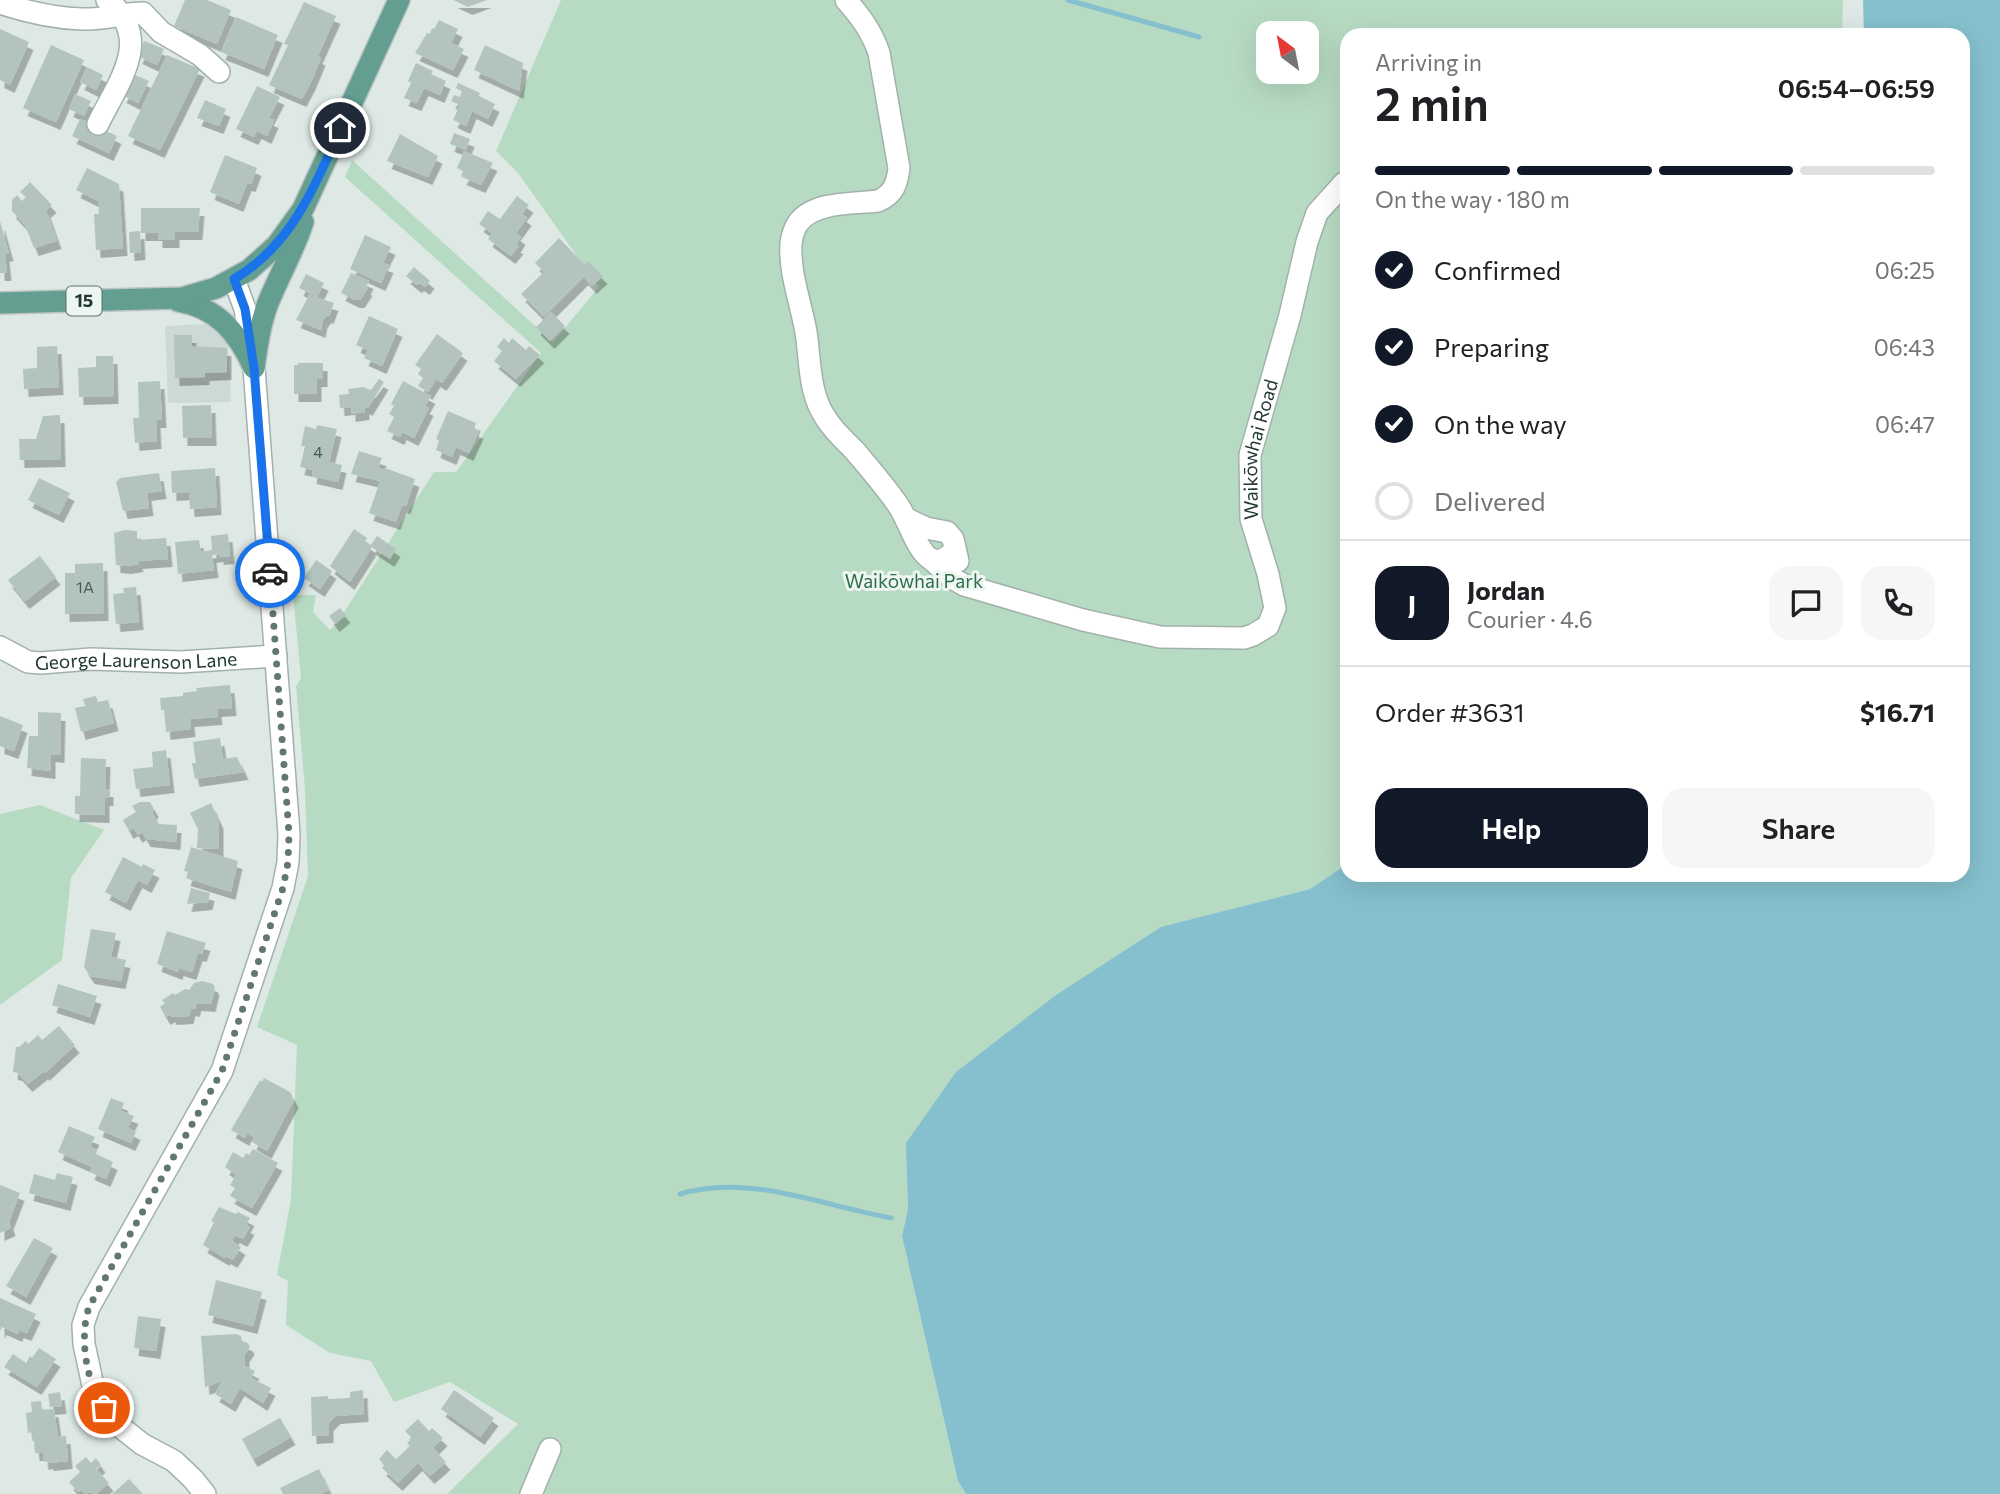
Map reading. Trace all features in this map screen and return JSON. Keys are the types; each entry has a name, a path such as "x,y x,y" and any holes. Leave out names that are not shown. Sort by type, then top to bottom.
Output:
{"main road":[{"name":"15","path":"0,303 167,300 200,295 234,279 264,258 303,209 313,190 399,0"},
{"path":"254,368 259,333 268,304 298,239 313,190"},
{"path":"167,300 191,303 224,321 245,348 254,368"}],"street":[{"name":"Waikōwhai Road","path":"846,0 863,19 879,53 899,168 897,183 887,197 878,201 830,206 814,211 805,216 794,232 791,243 793,273 806,333 813,388 822,412 885,486 907,519 920,547 952,578 964,585 1029,606 1160,637 1244,638 1268,626 1275,608 1251,519 1250,455 1287,326 1307,242 1317,213 1340,187"},
{"path":"0,3 31,14 84,19 114,7 151,6 161,32 200,55 219,72"},
{"path":"98,124 131,54 132,39 114,7"},
{"path":"205,1494 174,1461 142,1444 113,1421 95,1395 84,1344 83,1325 89,1307 222,1071 283,888 288,862 289,834 254,368 245,309 234,279"},
{"path":"907,519 926,528 947,532 953,539 964,585"},
{"path":"932,560 942,560 954,551"},
{"name":"George Laurenson Lane","path":"0,647 28,662 41,663 91,659 181,662 276,656"},
{"path":"531,1494 550,1449"}],"shaded area":[{"path":"207,324 228,344 231,402 168,403 165,326"}],"green space":[{"name":"Waikōwhai Park","path":"561,0 1843,0 1842,28 1340,28 1340,869 1310,889 1186,921 907,1180 908,1209 902,1236 958,1481 966,1494 447,1494 518,1424 450,1382 394,1402 371,1361 330,1353 286,1325 288,1281 277,1275 291,1199 297,1045 257,1027 308,876 305,790 296,686 301,678 293,595 316,595 313,612 330,630 434,472 456,472 541,353 345,177 352,160 553,342 599,287 518,173 496,151"},
{"path":"40,805 104,830 71,878 62,960 0,1005 0,814"}],"water":[{"path":"1863,0 2000,0 2000,1494 966,1494 958,1481 902,1236 908,1209 906,1143 956,1072 1056,995 1161,927 1310,889 1340,869 1340,882 1970,882 1970,28 1864,28"}],"building":[{"path":"185,0 207,0 231,10 217,44 174,26"},
{"path":"453,0 487,0 468,7"},
{"path":"304,2 336,16 302,99 269,85 288,45 284,44"},
{"path":"236,17 278,35 264,69 221,52"},
{"path":"439,20 458,29 451,43 464,49 453,70 415,53"},
{"path":"0,29 29,42 10,85 0,80"},
{"path":"144,41 164,49 157,65 138,56"},
{"path":"51,45 84,60 56,122 23,108"},
{"path":"485,45 523,63 519,91 474,70"},
{"path":"167,55 200,69 160,150 128,136"},
{"path":"416,63 446,81 440,95 424,88 417,103 404,98"},
{"path":"87,67 103,75 96,90 80,82"},
{"path":"133,74 149,81 138,103 122,95"},
{"path":"458,83 480,93 479,96 495,104 488,119 472,111 466,126 453,120 460,105 451,101 454,95 460,97 462,91 456,88"},
{"path":"257,86 280,97 269,118 274,120 267,136 257,131 254,137 236,129"},
{"path":"75,94 91,101 84,116 69,109"},
{"path":"205,100 226,109 219,126 197,118"},
{"path":"80,119 117,136 109,153 72,136"},
{"path":"454,133 470,139 466,150 450,144"},
{"path":"400,134 438,156 428,177 387,161"},
{"path":"464,151 493,163 481,185 462,177 465,172 457,168"},
{"path":"225,155 257,168 251,184 247,183 239,204 210,192"},
{"path":"87,168 119,184 123,248 96,250 94,214 99,214 98,201 76,190"},
{"path":"30,182 52,205 46,210 57,241 34,248 25,225 12,211 12,200 17,195 22,201 26,197 20,192"},
{"path":"517,196 529,205 522,214 527,218 516,233 521,237 516,245 519,246 511,256 488,239 492,233 479,224 488,211 500,219"},
{"path":"141,208 200,208 198,232 175,232 175,240 158,240 158,233 141,233"},
{"path":"0,221 9,253 5,254 7,273 0,273"},
{"path":"140,231 141,252 130,253 129,232"},
{"path":"365,235 391,247 383,263 389,265 381,283 350,269"},
{"path":"559,238 585,265 588,261 603,276 592,286 584,277 544,317 521,294 544,272 535,263"},
{"path":"414,267 430,281 425,287 420,283 417,285 406,276"},
{"path":"351,273 369,281 360,300 341,293"},
{"path":"306,274 324,283 317,297 299,288"},
{"path":"309,295 334,303 329,316 323,320 321,330 296,320"},
{"path":"551,312 565,326 550,341 536,327"},
{"path":"369,316 398,329 382,366 364,358 368,350 356,345"},
{"path":"437,334 463,353 442,383 436,379 428,392 418,386 423,378 418,374 421,369 415,365"},
{"path":"174,335 192,335 192,346 227,348 227,372 205,373 205,377 175,378"},
{"path":"504,338 509,343 512,338 526,350 529,346 540,355 516,379 494,361 502,351 497,347"},
{"path":"57,346 59,387 24,389 23,369 37,368 37,347"},
{"path":"96,356 113,356 114,396 79,397 78,368 96,367"},
{"path":"323,363 323,379 317,379 317,394 294,394 294,365"},
{"path":"379,379 384,382 368,408 365,406 365,412 351,414 351,407 340,408 339,395 349,394 348,389 363,387 371,390"},
{"path":"160,381 162,420 156,420 157,441 135,443 133,418 139,418 138,382"},
{"path":"403,381 431,396 425,406 429,408 414,438 402,432 400,437 387,431 394,417 389,414 394,406 391,404"},
{"path":"211,405 212,438 183,438 182,406"},
{"path":"448,411 476,423 474,429 479,431 469,453 456,447 452,457 436,450 439,440 436,439"},
{"path":"60,415 61,459 20,460 19,439 36,439 43,416"},
{"path":"317,425 337,429 329,462 342,465 338,482 312,476 313,470 300,467 305,446 301,446 305,426 316,429"},
{"path":"359,451 382,458 378,468 415,479 406,506 402,505 396,522 369,513 380,481 351,474"},
{"path":"215,468 217,507 190,509 189,492 172,493 171,471"},
{"path":"159,473 162,491 147,493 149,508 123,511 116,482 120,478"},
{"path":"39,478 70,493 59,515 28,500"},
{"path":"354,529 367,538 365,541 371,545 371,549 350,582 330,566"},
{"path":"137,531 137,540 166,538 168,559 138,561 139,564 127,566 116,565 114,533"},
{"path":"228,534 230,556 212,555 214,570 178,574 175,542 199,540 201,552 212,550 211,536"},
{"path":"377,536 396,549 390,559 370,546"},
{"path":"40,556 56,577 25,601 8,580"},
{"path":"316,560 332,571 320,589 304,578"},
{"path":"103,563 104,613 65,614 65,573 75,573 75,564"},
{"path":"136,587 139,622 116,624 113,594 124,593 123,588"},
{"path":"340,608 346,615 335,624 329,616"},
{"path":"230,685 232,708 217,709 218,717 190,719 191,729 166,732 160,698 183,696 183,693 197,691 196,688"},
{"path":"96,696 98,702 108,700 114,723 81,732 75,708 85,706 83,699"},
{"path":"38,712 61,713 60,755 51,754 51,771 27,768 29,736 38,736"},
{"path":"0,716 23,725 14,751 0,746"},
{"path":"220,738 223,759 237,757 244,772 195,779 192,763 196,763 193,742"},
{"path":"166,750 170,785 136,789 133,769 153,767 152,752"},
{"path":"81,758 106,759 105,789 109,789 109,798 105,798 105,815 75,814 75,796 80,796"},
{"path":"140,802 150,802 154,809 152,813 159,824 177,825 176,842 146,839 142,832 138,835 134,828 129,831 123,820 136,812 132,806"},
{"path":"211,803 219,821 219,849 197,848 198,829 190,813"},
{"path":"191,847 238,861 231,892 186,878 188,872 184,871"},
{"path":"123,857 142,867 143,864 155,870 147,885 138,880 126,903 105,892"},
{"path":"191,888 210,893 208,902 187,904"},
{"path":"91,929 116,933 111,957 126,960 121,981 90,976 84,967"},
{"path":"167,931 206,943 202,954 198,953 192,972 179,968 178,972 157,964"},
{"path":"202,981 213,984 215,988 211,1004 197,1003 195,1009 191,1008 189,1016 172,1017 171,1014 166,1017 160,1007 165,1003 162,1000 173,993 175,995 185,989 189,990 194,983"},
{"path":"58,984 97,996 90,1017 52,1005"},
{"path":"59,1026 75,1045 45,1073 44,1071 28,1084 18,1073 13,1072 16,1047 26,1041 28,1044 38,1035 42,1040"},
{"path":"264,1078 290,1092 294,1100 267,1151 252,1142 254,1137 247,1133 245,1138 231,1130 260,1080 262,1082"},
{"path":"111,1098 124,1103 121,1111 134,1116 128,1128 136,1132 131,1143 98,1129"},
{"path":"69,1126 95,1137 90,1147 97,1150 96,1154 113,1162 106,1179 90,1172 92,1167 58,1152"},
{"path":"253,1149 278,1163 252,1208 230,1196 235,1188 230,1185 236,1175 225,1167 233,1152 243,1158"},
{"path":"57,1173 73,1177 66,1203 29,1193 34,1174 55,1180"},
{"path":"0,1185 20,1193 9,1222 11,1228 0,1233"},
{"path":"219,1207 250,1218 246,1225 250,1227 243,1239 235,1235 232,1241 241,1247 233,1260 203,1245"},
{"path":"34,1238 53,1248 26,1297 6,1286"},
{"path":"216,1280 262,1292 253,1326 208,1315"},
{"path":"0,1298 36,1314 27,1333 19,1330 18,1334 2,1327 0,1331"},
{"path":"138,1316 161,1319 156,1351 134,1348"},
{"path":"236,1334 250,1347 245,1354 245,1366 255,1371 251,1378 271,1388 263,1403 240,1388 231,1404 215,1394 222,1381 205,1387 201,1336"},
{"path":"39,1348 56,1359 37,1387 4,1367 13,1354 26,1363"},
{"path":"363,1390 364,1414 336,1416 329,1423 329,1435 312,1436 311,1397 350,1398 350,1392"},
{"path":"454,1390 494,1418 480,1437 441,1409"},
{"path":"60,1392 62,1406 50,1407 48,1394"},
{"path":"41,1401 42,1410 54,1409 58,1437 66,1436 68,1461 44,1462 43,1453 35,1453 33,1432 28,1433 26,1413 32,1412 31,1402"},
{"path":"280,1418 291,1437 253,1459 242,1439"},
{"path":"418,1419 429,1431 432,1428 443,1438 433,1448 446,1462 430,1476 418,1463 398,1483 382,1468 384,1465 379,1459 387,1450 396,1459 410,1446 407,1443 412,1438 405,1431"},
{"path":"86,1457 91,1463 96,1458 101,1465 96,1469 109,1483 96,1494 85,1494 81,1490 78,1492 69,1482 80,1472 75,1466"},
{"path":"319,1469 329,1490 320,1494 283,1494 280,1488"},
{"path":"129,1479 143,1494 112,1494"}],"waterway":[{"path":"1068,0 1199,37"},
{"path":"680,1194 733,1187 759,1189 891,1218"}],"way so far":[{"path":"104,1408 95,1395 84,1344 83,1325 89,1307 222,1071 283,888 289,834 270,573"}],"route":[{"path":"270,573 254,368 245,309 234,279 249,270 277,245 303,209 340,128"}]}
